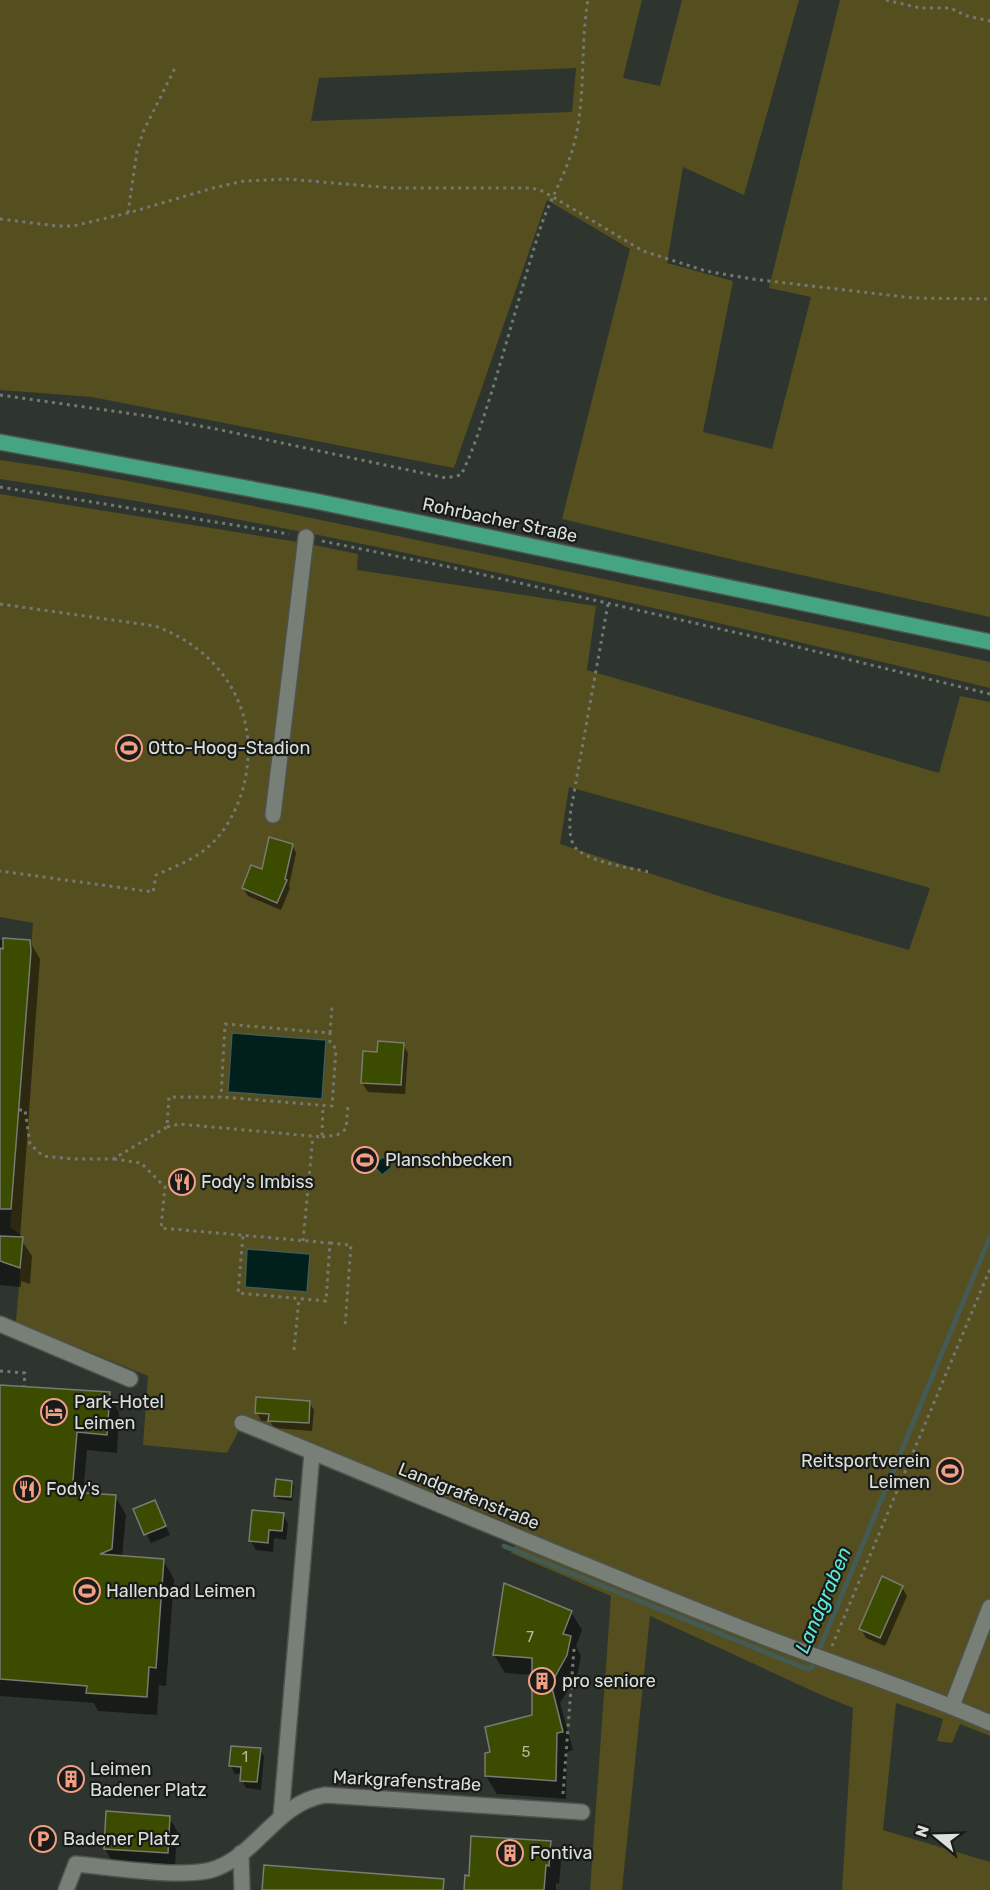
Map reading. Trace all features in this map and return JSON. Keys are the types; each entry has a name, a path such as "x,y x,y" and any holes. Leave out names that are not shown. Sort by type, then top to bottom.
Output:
{"main road":[{"name":"Rohrbacher Straße","path":"0,442 315,501 990,642"}],"street":[{"path":"273,814 306,537"},
{"path":"0,1324 130,1379"},
{"name":"Landgrafenstraße","path":"242,1424 819,1659 952,1706 990,1723"},
{"path":"281,1817 312,1453"},
{"path":"952,1706 990,1607"},
{"name":"Markgrafenstraße","path":"66,1890 76,1864 194,1874 218,1868 241,1853 297,1804 311,1797 325,1795 582,1812"},
{"path":"241,1853 242,1890"}],"path":[{"path":"0,395 148,416 446,478 461,475 472,454 541,226 576,139 588,0"},
{"path":"886,0 920,8 950,8 967,16 990,21"},
{"path":"128,213 137,151 143,132 176,68"},
{"path":"0,219 73,226 128,213 213,188 266,180 287,179 392,188 531,188 553,196 643,251 706,271 752,279 913,298 990,298"},
{"path":"0,487 306,537 454,568 990,694"},
{"path":"0,604 155,626 170,632 197,648 229,681 243,712 249,739 248,766 242,795 230,820 209,846 186,862 156,875 153,892 0,871"},
{"path":"608,604 570,815 570,832 572,843 578,852 588,857 649,872"},
{"path":"166,1127 169,1097 221,1097 332,1106 336,1049 330,1042 332,1006"},
{"path":"221,1097 225,1024 330,1033"},
{"path":"113,1159 166,1127 179,1124 322,1137 337,1135 346,1129 348,1104"},
{"path":"322,1137 323,1105"},
{"path":"19,1110 25,1110 30,1144 43,1156 113,1159 141,1163 165,1187 161,1228 351,1245 345,1327"},
{"path":"303,1241 313,1136"},
{"path":"243,1236 238,1293 326,1301 330,1243"},
{"path":"819,1659 990,1269"},
{"path":"294,1350 299,1298"},
{"path":"0,1371 25,1373 24,1386"},
{"path":"562,1810 574,1649"}],"shaded area":[{"path":"0,0 642,0 623,78 660,86 682,0 799,0 744,195 683,167 667,263 733,281 703,432 772,449 811,297 769,288 840,0 990,0 990,617 562,519 630,249 547,200 454,468 92,397 0,390","holes":["576,68 572,112 311,121 319,78"]},
{"path":"0,460 231,501 990,662 990,688 621,600 374,546 125,499 0,479"},
{"path":"0,494 304,543 358,554 357,570 596,606 587,670 939,773 960,696 990,702 990,1736 960,1724 952,1743 937,1741 943,1719 896,1703 883,1830 990,1862 990,1890 842,1890 853,1708 650,1616 622,1890 590,1890 611,1596 511,1553 523,1529 320,1446 245,1419 227,1453 143,1445 148,1376 16,1322 23,1237 10,1227 33,923 0,917","holes":["569,787 930,888 909,950 722,897 560,844"]}],"water":[{"path":"232,1033 326,1040 322,1099 228,1092"},
{"name":"Planschbecken","path":"364,1147 377,1162 383,1157 392,1167 382,1175 370,1162 363,1169 352,1158"},
{"path":"247,1249 310,1254 307,1292 245,1287"}],"building":[{"path":"269,837 293,844 285,879 287,880 277,903 242,888 251,865 262,869"},
{"path":"3,938 30,940 31,951 11,1209 0,1209 0,948 3,949"},
{"path":"378,1041 404,1043 401,1085 361,1083 363,1051 377,1052"},
{"path":"0,1236 23,1237 20,1268 0,1261"},
{"name":"Hallenbad Leimen","path":"0,1385 110,1392 107,1435 77,1432 72,1492 116,1495 112,1549 100,1554 164,1559 156,1668 149,1667 147,1697 86,1693 87,1686 0,1679"},
{"path":"256,1397 310,1401 309,1423 268,1421 269,1414 255,1413"},
{"path":"276,1479 292,1481 291,1497 274,1496"},
{"path":"155,1500 166,1526 144,1535 133,1509"},
{"path":"252,1510 284,1513 282,1531 269,1530 268,1543 249,1541"},
{"path":"882,1576 903,1586 880,1638 859,1629"},
{"name":"pro seniore","path":"504,1583 572,1611 563,1634 571,1636 567,1655 551,1684 563,1732 557,1733 556,1781 485,1776 485,1753 490,1752 485,1727 532,1715 532,1658 493,1655"},
{"path":"231,1746 261,1748 257,1782 240,1781 241,1767 229,1766"},
{"path":"106,1811 170,1816 168,1853 104,1849"},
{"name":"Fontiva","path":"471,1836 551,1841 544,1890 464,1890 465,1875 469,1876"},
{"path":"264,1865 444,1879 443,1890 262,1890"}],"waterway":[{"name":"Landgraben","path":"504,1546 802,1667 808,1669 812,1667 990,1237"}],"place":[{"name":"Otto-Hoog-Stadion","path":"129,748"},
{"name":"Planschbecken","path":"365,1160"},
{"name":"Fody's Imbiss","path":"182,1182"},
{"name":"Park-Hotel Leimen","path":"54,1412"},
{"name":"Reitsportverein Leimen","path":"950,1471"},
{"name":"Fody's","path":"27,1489"},
{"name":"Hallenbad Leimen","path":"87,1591"},
{"name":"pro seniore","path":"542,1681"},
{"name":"Leimen Badener Platz","path":"71,1779"},
{"name":"Badener Platz","path":"43,1839"},
{"name":"Fontiva","path":"510,1853"}]}
